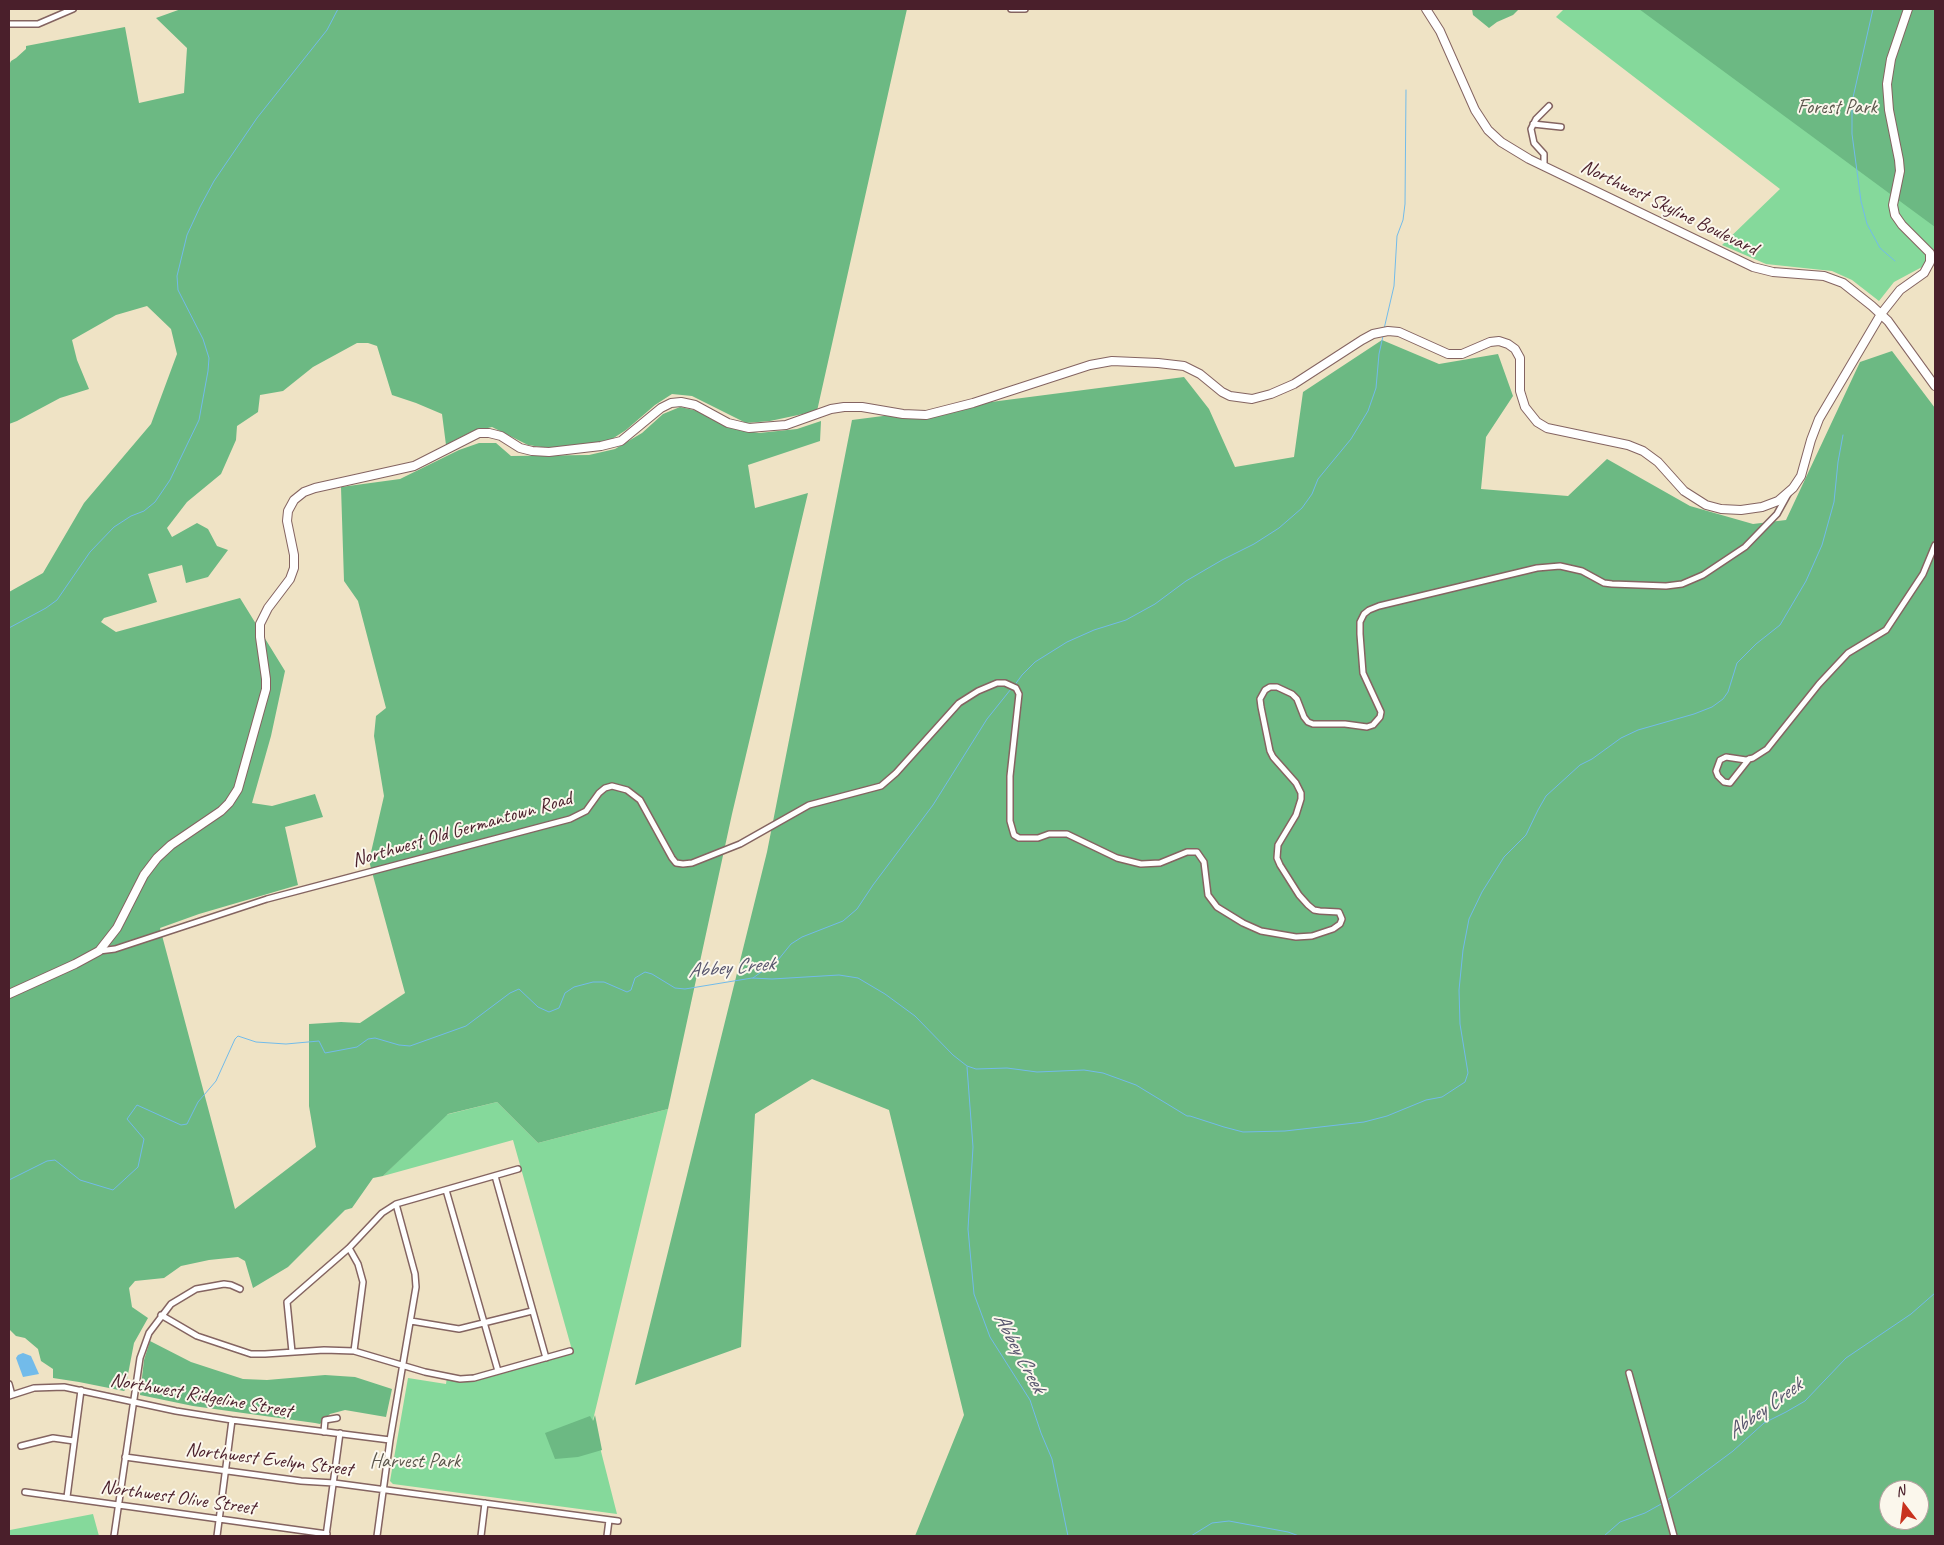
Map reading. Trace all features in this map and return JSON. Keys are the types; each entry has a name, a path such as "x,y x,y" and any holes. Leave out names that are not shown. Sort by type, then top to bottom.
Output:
{"main road":[{"name":"Northwest Skyline Boulevard","path":"1426,9 1440,31 1475,110 1488,130 1501,142 1544,166 1753,267 1773,272 1824,276 1837,280 1854,291 1888,321 1935,386"},
{"path":"9,994 99,951 117,928 144,875 157,858 171,845 216,815 229,803 238,789 266,689 260,624 268,608 290,579 294,568 294,555 287,521 288,511 294,500 309,490 414,466 479,433 501,436 520,448 532,451 549,452 601,446 621,441 661,408 671,403 681,402 696,405 728,423 749,428 784,425 831,409 849,407 926,416 973,403 1090,365 1112,361 1138,361 1184,366 1200,374 1222,392 1230,396 1252,399 1271,394 1294,384 1362,340 1373,334 1388,331 1398,332 1448,354 1462,354 1494,341 1505,342 1512,346 1518,354 1521,362 1521,396 1530,414 1537,422 1556,431 1628,444 1643,451 1658,462 1684,491 1706,506 1731,510 1770,504 1788,493 1801,476 1819,419 1881,314 1900,290 1924,273 1930,259 1930,253 1898,219 1893,205 1900,171 1889,110 1887,84 1891,60 1908,9"}],"street":[{"path":"9,24 38,24 73,9"},
{"path":"1011,9 1025,9"},
{"path":"1544,166 1544,154 1532,138 1531,129 1533,124 1549,106"},
{"path":"1533,124 1561,127"},
{"name":"Northwest Old Germantown Road","path":"99,951 115,949 267,899 570,819 586,810 599,793 605,788 612,786 627,790 640,800 676,862 692,863 740,844 809,805 881,786 896,773 960,702 978,690 997,683 1005,683 1016,688 1019,694 1010,776 1010,821 1014,835 1019,838 1038,838 1049,834 1067,834 1117,858 1141,864 1160,862 1187,852 1197,852 1204,862 1208,895 1211,901 1222,910 1243,923 1272,934 1296,937 1312,936 1333,929 1340,924 1342,919 1339,912 1335,910 1314,910 1308,905 1299,895 1280,866 1277,858 1278,845 1296,815 1301,793 1300,787 1273,758 1270,751 1260,699 1265,690 1270,687 1277,687 1292,694 1297,699 1304,717 1313,724 1345,724 1367,727 1373,725 1380,717 1381,712 1363,673 1360,634 1360,622 1364,614 1369,610 1536,568 1560,566 1582,571 1604,583 1666,586 1682,584 1703,575 1745,547 1777,514 1788,493"},
{"path":"1749,759 1726,758 1720,760 1716,771 1718,776 1724,782 1730,782 1749,759 1767,749 1819,684 1848,653 1886,630 1923,574 1935,545"},
{"path":"292,1352 287,1302 349,1248 382,1213 396,1204 518,1169"},
{"path":"495,1176 546,1358"},
{"path":"446,1190 498,1371"},
{"path":"377,1536 390,1440 416,1287 415,1274 396,1204"},
{"path":"349,1248 358,1264 363,1282 354,1351"},
{"path":"114,1536 140,1358 149,1333 171,1304 196,1289 224,1284 240,1289"},
{"path":"411,1322 459,1329 532,1311"},
{"path":"161,1315 197,1336 244,1352 265,1354 324,1350 354,1351 447,1378 474,1378 570,1351"},
{"path":"1629,1373 1674,1536"},
{"path":"9,1384 10,1395"},
{"name":"Northwest Ridgeline Street","path":"10,1395 49,1386 81,1390 232,1420 390,1440"},
{"path":"67,1497 81,1390"},
{"path":"324,1432 326,1420 337,1418"},
{"path":"217,1536 232,1420"},
{"path":"326,1535 340,1433"},
{"path":"21,1446 53,1438 74,1441"},
{"name":"Northwest Evelyn Street","path":"125,1457 302,1481 334,1482 618,1521"},
{"name":"Northwest Olive Street","path":"24,1492 326,1535"},
{"path":"481,1536 485,1503"},
{"path":"607,1536 609,1520"}],"green space":[{"path":"181,9 907,9 817,411 770,421 746,423 692,396 672,394 609,441 548,448 528,445 492,427 471,432 446,445 442,414 392,395 377,346 368,343 357,343 313,367 283,391 260,395 258,412 237,426 236,440 221,474 187,502 167,528 172,537 197,523 208,529 217,546 228,550 208,577 186,583 182,565 148,574 157,602 104,618 101,622 116,632 240,598 285,671 271,736 252,803 272,806 315,794 323,817 285,827 298,885 199,914 160,928 235,1209 316,1147 309,1106 309,1024 360,1023 405,993 369,861 384,796 374,736 376,716 386,708 358,601 344,581 341,487 400,479 459,450 479,443 496,443 511,456 589,455 615,449 642,433 663,414 680,407 698,411 727,427 759,433 797,429 821,421 820,441 748,465 755,508 808,493 732,814 668,1109 538,1143 497,1102 448,1114 383,1176 373,1178 352,1208 345,1210 288,1267 253,1288 245,1261 238,1257 209,1260 181,1266 164,1278 135,1281 129,1288 132,1307 148,1318 134,1343 124,1391 53,1378 53,1369 41,1361 38,1349 25,1338 16,1336 9,1329 9,592 43,573 84,503 151,424 177,354 171,329 147,306 116,315 72,340 77,360 89,389 60,398 9,424 9,65 11,61 26,49 26,46 125,27 139,103 184,93 187,48 156,18"},
{"path":"1472,9 1519,9 1513,15 1489,28 1473,15"},
{"name":"Forest Park","path":"1564,9 1935,9 1935,265 1926,261 1922,267 1894,282 1879,301 1852,280 1832,271 1766,264 1722,245 1780,189 1556,17"},
{"path":"1639,9 1935,9 1935,227"},
{"path":"1382,340 1439,364 1498,354 1513,396 1486,437 1481,489 1568,496 1607,459 1690,506 1753,524 1786,520 1860,362 1892,351 1935,408 1935,1536 915,1536 964,1415 889,1110 812,1079 755,1114 741,1347 635,1385 767,852 852,420 1184,377 1209,409 1235,467 1294,457 1303,392"},
{"name":"Harvest Park","path":"497,1102 538,1143 668,1109 593,1420 617,1514 393,1484 390,1481 408,1378 446,1384 447,1377 463,1379 572,1350 513,1140 383,1176 445,1115"},
{"path":"150,1341 191,1362 243,1379 267,1380 325,1375 355,1377 392,1389 386,1417 345,1410 330,1414 320,1424 193,1406 140,1395 144,1360"},
{"path":"595,1415 602,1450 578,1457 555,1459 545,1433 590,1416 593,1421"},
{"path":"93,1514 99,1536 9,1536 9,1528 10,1530"}],"water":[{"path":"23,1353 31,1356 39,1374 23,1377 16,1358"}],"waterway":[{"path":"9,628 57,600 90,552 114,527 131,516 144,511 155,502 170,480 199,420 209,358 203,339 178,290 177,276 187,235 214,181 257,118 327,30 338,9"},
{"path":"1873,9 1852,102 1852,134 1861,201 1867,224 1880,248 1895,261"},
{"path":"1384,329 1394,286 1397,236 1403,220 1405,204 1406,90"},
{"path":"1014,686 1035,662 1067,642 1094,630 1126,620 1155,604 1186,581 1254,544 1279,528 1302,508 1312,494 1318,479 1351,439 1368,411 1376,388 1379,354 1383,336"},
{"path":"9,1180 47,1161 55,1160 80,1180 113,1190 138,1167 144,1139 127,1119 137,1105 181,1125 187,1124 198,1102 216,1081 238,1036 256,1042 286,1044 319,1041 325,1053 357,1047 368,1039 375,1038 410,1046 466,1026 510,993 519,989 538,1007 549,1012 559,1008 565,993 574,987 593,982 604,982 627,992 631,990 635,978 645,972 652,974 675,988 685,989 752,978 772,979 839,975 858,978 885,994 915,1016 953,1055 967,1066 976,1069 1007,1068 1037,1072 1084,1070 1103,1073 1136,1085 1187,1116 1243,1132 1285,1131 1364,1122 1387,1116 1426,1100 1442,1097 1465,1082 1468,1073 1460,1024 1459,990 1463,950 1469,919 1482,892 1504,857 1526,835 1546,796 1580,765 1592,759 1621,738 1638,730 1694,714 1712,707 1723,699 1728,692 1737,663 1756,644 1780,625 1806,581 1822,545 1834,502 1843,435"},
{"path":"753,978 778,960 791,944 802,937 843,921 857,909 933,805 987,719 1011,689"},
{"name":"Abbey Creek","path":"967,1067 973,1147 968,1229 974,1294 990,1337 1030,1400 1052,1459 1068,1536"},
{"name":"Abbey Creek","path":"1666,1501 1733,1451 1764,1423 1805,1401 1846,1358 1911,1314 1935,1293"},
{"name":"Abbey Creek","path":"1604,1536 1620,1522 1645,1513 1663,1503"},
{"name":"Abbey Creek","path":"1191,1536 1212,1523 1229,1521 1288,1532 1299,1536"}]}
